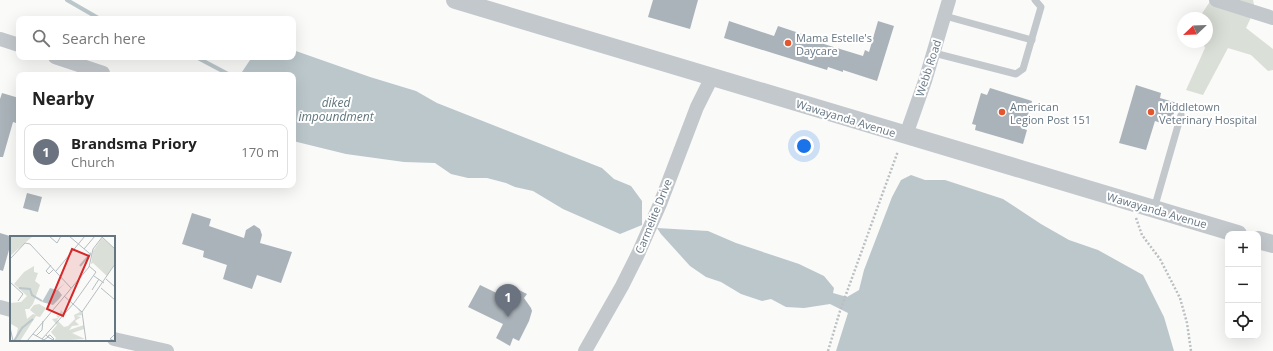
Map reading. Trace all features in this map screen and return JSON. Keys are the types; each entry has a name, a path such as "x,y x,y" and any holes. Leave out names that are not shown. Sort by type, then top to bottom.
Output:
{"street":[{"name":"Wawayanda Avenue","path":"455,0 712,77 902,143 1136,204 1228,231"},
{"name":"Webb Road","path":"902,143 925,81 950,0"},
{"path":"1216,0 1273,18"},
{"path":"0,39 16,44"},
{"path":"65,60 100,72"},
{"name":"Carmelite Drive","path":"585,351 638,254 660,204 697,107 712,77"},
{"path":"1261,241 1273,244"},
{"path":"0,307 10,310"},
{"path":"115,339 167,351"}],"lane":[{"path":"934,53 1016,74 1023,69 1041,7 1035,0"},
{"path":"945,16 1032,40"},
{"path":"1154,210 1181,115"}],"path":[{"path":"828,351 848,288 902,143"},
{"path":"1136,204 1136,221 1142,234 1160,259 1180,298 1191,351"}],"shaded area":[{"path":"1211,0 1253,0 1255,9 1246,28 1273,49 1273,70 1268,71 1251,55 1228,48 1203,95 1186,90 1205,48 1213,48 1213,12 1203,12"}],"water":[{"name":"diked impoundment","path":"296,51 370,77 416,91 437,103 602,168 614,179 631,186 642,201 642,225 620,234 563,209 533,191 515,187 506,183 487,178 468,178 451,174 435,163 404,162 346,154 296,142 296,72 242,72 250,60 296,60"},
{"path":"911,175 925,180 945,180 1003,199 1069,240 1098,250 1143,275 1164,317 1174,351 836,351 848,313 830,304 804,308 786,307 771,299 762,301 741,294 721,282 706,277 690,266 657,228 708,231 736,243 799,264 824,276 834,288 833,293 847,297 859,290 864,270 892,197 901,180"}],"building":[{"path":"653,0 698,0 690,29 648,17"},
{"path":"729,21 774,36 778,26 802,34 801,37 863,56 865,50 869,52 878,21 894,26 877,81 843,70 843,72 828,67 827,70 724,38"},
{"name":"Middletown Veterinary Hospital","path":"1136,85 1161,93 1160,98 1177,103 1170,126 1155,121 1146,150 1119,143"},
{"name":"American Legion Post 151","path":"990,88 1032,101 1024,129 1027,130 1023,144 975,130 976,125 972,124 981,93 987,95"},
{"path":"2,93 16,97 16,123 13,122 3,157 0,157 0,99"},
{"path":"27,193 42,197 38,212 23,208"},
{"path":"192,213 211,219 209,226 244,238 246,230 254,225 260,229 262,235 260,243 292,252 281,283 257,275 252,289 223,279 227,265 203,257 204,251 182,244"},
{"path":"0,233 10,236 10,246 3,271 0,270"},
{"path":"480,285 507,298 513,287 527,294 524,298 532,311 529,321 519,341 513,338 510,346 496,338 503,324 468,307"}],"waterway":[{"path":"67,0 95,16"},
{"path":"202,60 224,72"}],"place":[{"name":"Mama Estelle's Daycare","path":"788,43"},
{"name":"American Legion Post 151","path":"1002,112"},
{"name":"Middletown Veterinary Hospital","path":"1151,112"},
{"name":"Brandsma Priory","path":"508,317"}]}
